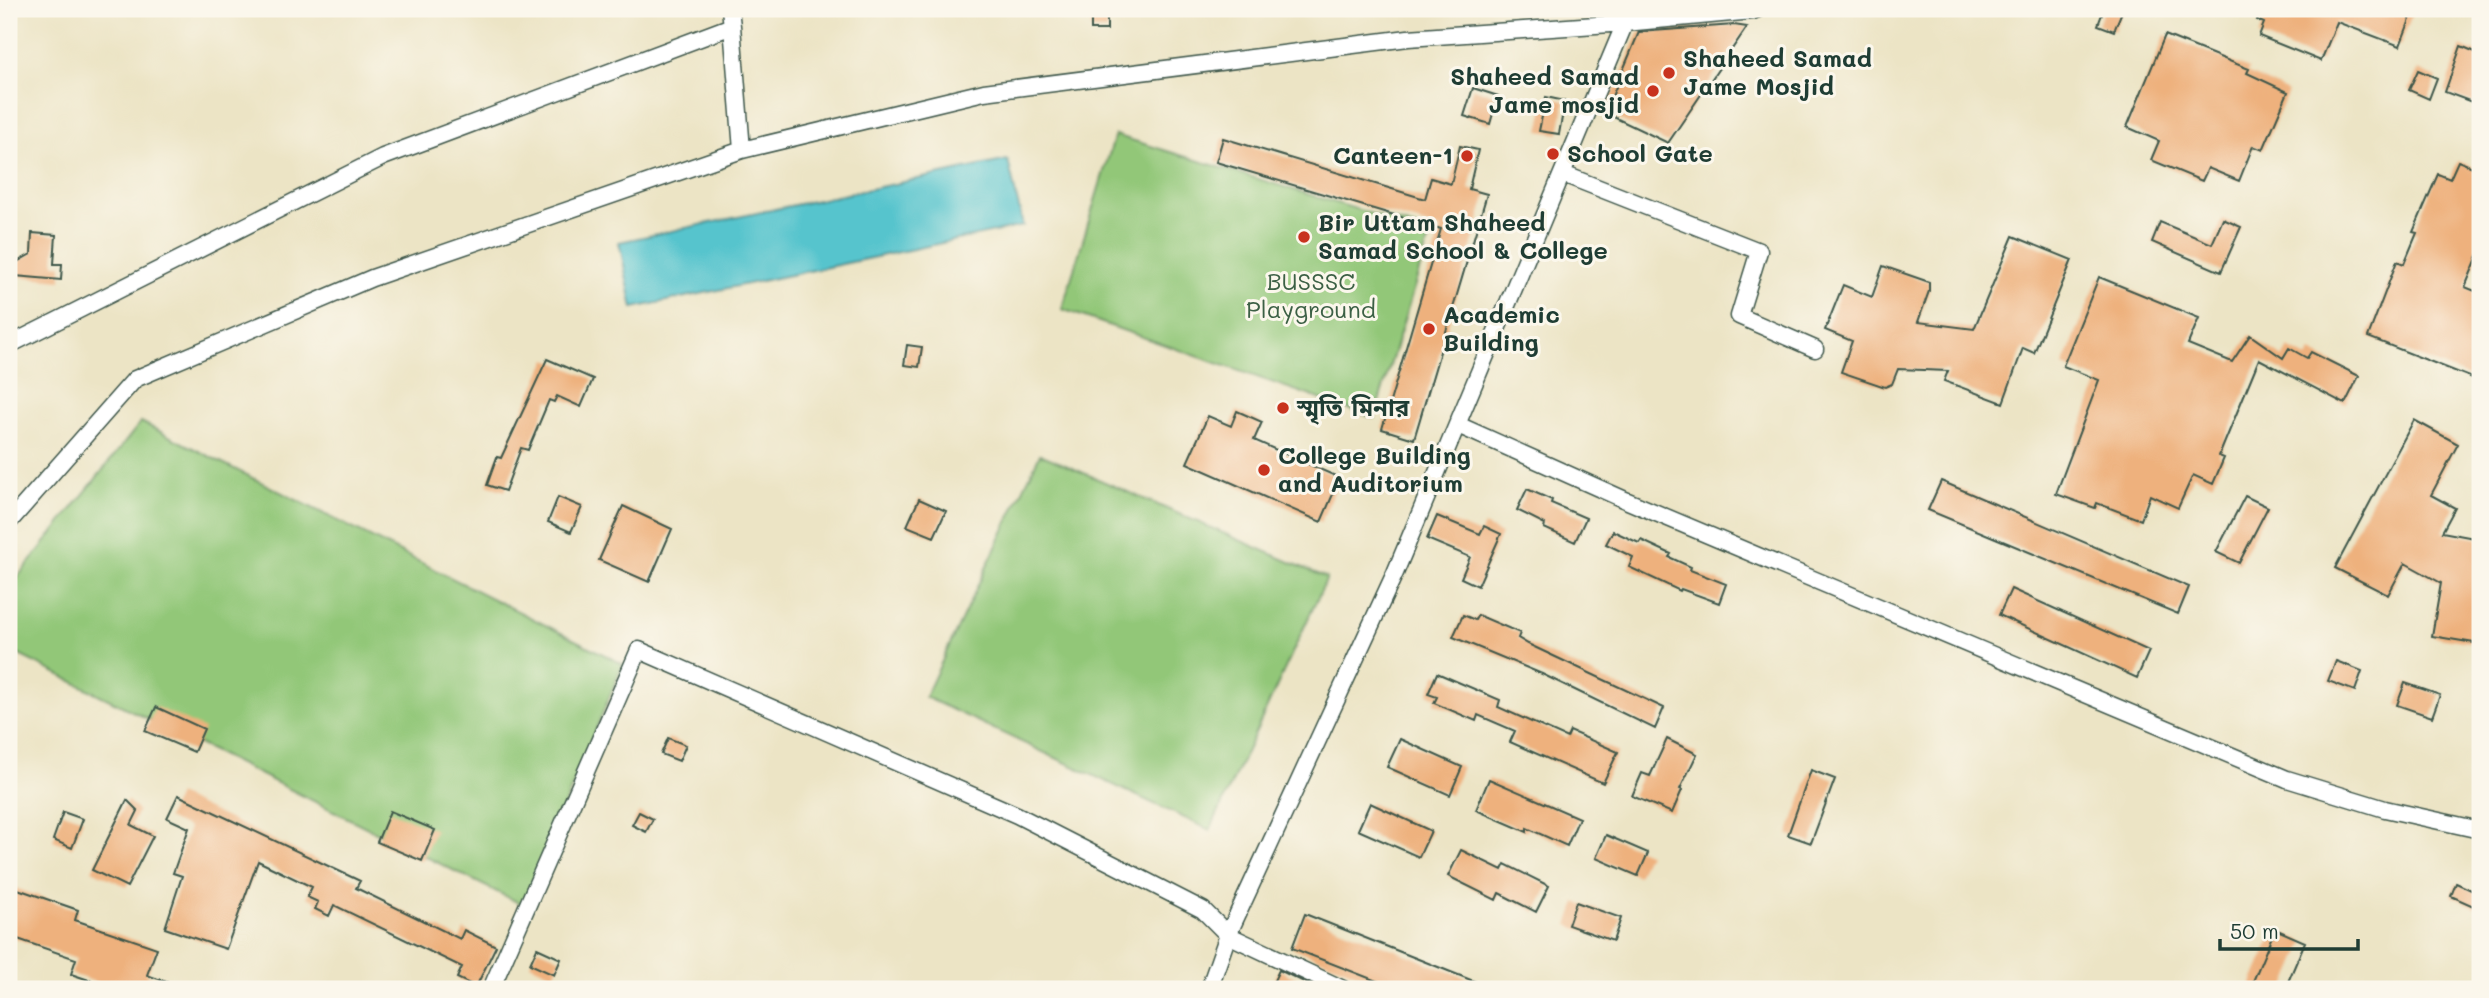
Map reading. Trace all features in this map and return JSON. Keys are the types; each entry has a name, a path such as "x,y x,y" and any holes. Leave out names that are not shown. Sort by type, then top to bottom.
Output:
{"street":[{"path":"730,9 742,150"},
{"path":"9,522 135,379 372,278 742,150 984,92 1408,38 1625,23 1758,9"},
{"path":"1209,989 1228,935 1395,573 1625,23"},
{"path":"9,345 383,157 732,26"},
{"path":"1563,174 1759,251 1739,316 1815,349"},
{"path":"1458,425 1623,499 2287,779 2385,809 2480,830"},
{"path":"491,989 639,650 1017,815 1203,910 1228,935 1343,989"}],"green space":[{"name":"BUSSSC Playground","path":"1115,135 1431,232 1374,418 1062,309"},
{"path":"141,422 623,664 523,905 9,650 9,588"},
{"path":"1040,454 1327,578 1210,830 925,697"}],"water":[{"path":"1008,160 1023,226 633,308 619,242"}],"building":[{"path":"1091,9 1107,9 1107,30 1091,30"},
{"path":"2104,9 2123,9 2114,31 2098,25"},
{"path":"2261,9 2414,9 2400,46 2337,22 2321,61 2259,36 2264,23 2257,20"},
{"name":"Shaheed Samad Jame Mosjid","path":"1734,25 1747,27 1668,143 1605,113 1639,32"},
{"path":"2165,35 2249,69 2247,73 2288,92 2263,150 2253,146 2239,181 2208,168 2202,181 2151,160 2159,141 2127,127"},
{"path":"2461,46 2480,54 2480,105 2445,92"},
{"path":"2418,70 2437,78 2429,99 2409,90"},
{"path":"1473,88 1498,96 1490,124 1464,116"},
{"path":"1546,97 1565,101 1559,134 1539,131"},
{"name":"Academic Building","path":"1223,138 1425,199 1431,178 1451,184 1460,146 1478,150 1469,189 1487,194 1414,439 1382,429 1441,229 1216,162"},
{"path":"2458,161 2480,170 2480,251 2465,287 2480,293 2480,381 2368,337 2397,261 2404,264 2417,233 2413,232 2438,174 2450,179"},
{"path":"2223,219 2241,227 2221,272 2152,242 2160,222 2212,244"},
{"path":"32,233 56,235 54,264 62,264 61,280 15,276 10,266 31,254"},
{"path":"2013,236 2072,260 2034,353 2023,348 2003,403 1944,381 1948,371 1898,369 1892,384 1885,387 1841,372 1852,341 1825,330 1843,285 1872,297 1883,266 1929,282 1929,291 1918,322 1974,329"},
{"path":"2099,277 2199,318 2188,344 2232,362 2250,335 2283,358 2289,348 2307,358 2311,352 2359,376 2345,404 2259,359 2219,456 2224,458 2213,484 2193,475 2178,508 2150,495 2141,520 2097,503 2095,508 2056,494 2099,380 2063,366"},
{"path":"907,345 922,347 919,367 904,365"},
{"path":"547,359 593,379 581,407 557,396 554,402 549,400 528,450 521,448 505,491 487,485 497,457 501,458"},
{"name":"College Building and Auditorium","path":"1237,411 1262,422 1254,440 1340,478 1321,522 1187,463 1208,416 1231,426"},
{"path":"2414,420 2458,444 2431,495 2455,508 2442,532 2480,539 2480,644 2432,636 2441,583 2405,563 2388,595 2335,568"},
{"path":"1941,481 2189,587 2178,614 1928,510"},
{"path":"1527,489 1586,518 1575,542 1544,528 1545,524 1517,510"},
{"path":"2245,496 2268,507 2239,563 2216,552"},
{"path":"558,497 582,507 571,532 548,522"},
{"path":"919,499 946,511 934,537 907,526"},
{"path":"623,506 672,529 649,582 599,560"},
{"path":"1437,516 1480,534 1484,526 1501,534 1478,586 1461,578 1470,557 1427,539"},
{"path":"1613,531 1671,554 1669,557 1691,567 1690,570 1726,584 1719,603 1681,589 1680,591 1629,567 1633,557 1606,544"},
{"path":"2011,589 2149,651 2137,678 1999,615"},
{"path":"1463,615 1475,620 1478,615 1520,633 1518,638 1528,644 1664,708 1655,729 1542,674 1453,637"},
{"path":"2336,661 2362,671 2355,691 2328,681"},
{"path":"1437,673 1500,700 1498,707 1567,738 1570,731 1618,752 1603,783 1510,742 1515,731 1478,715 1476,721 1434,703 1437,697 1428,694"},
{"path":"2405,683 2440,695 2432,717 2397,705"},
{"path":"156,707 204,729 194,752 145,731"},
{"path":"668,738 686,745 679,761 661,754"},
{"path":"1400,739 1462,767 1450,795 1387,767"},
{"path":"1667,739 1697,754 1672,813 1632,796 1642,773 1650,776"},
{"path":"1811,770 1835,779 1811,843 1788,835"},
{"path":"1489,779 1579,818 1567,846 1476,810"},
{"path":"178,795 360,881 356,888 460,939 464,930 496,946 476,987 457,978 462,967 334,905 329,916 315,909 318,902 307,897 312,887 258,861 226,949 165,928 182,876 173,873 189,828 167,818"},
{"path":"127,800 138,811 131,825 153,836 127,887 92,870"},
{"path":"1370,803 1431,831 1419,857 1358,830"},
{"path":"390,811 435,830 422,861 377,842"},
{"path":"63,812 83,819 72,848 53,840"},
{"path":"639,812 653,819 646,832 632,825"},
{"path":"1606,835 1648,853 1638,876 1596,858"},
{"path":"1461,850 1502,870 1505,864 1549,886 1536,912 1499,893 1496,900 1448,876"},
{"path":"2456,883 2480,894 2480,909 2451,896"},
{"path":"9,886 78,910 75,920 157,948 147,975 181,987 180,989 116,989 71,974 76,959 9,936"},
{"path":"1576,902 1621,918 1613,941 1568,925"},
{"path":"1305,914 1491,989 1397,989 1292,948"},
{"path":"2275,929 2305,942 2285,989 2258,989 2251,986"},
{"path":"537,948 561,959 554,975 530,964"},
{"path":"1279,970 1319,989 1270,989"}],"place":[{"name":"Shaheed Samad Jame Mosjid","path":"1669,73"},
{"name":"Shaheed Samad Jame mosjid","path":"1653,91"},
{"name":"School Gate","path":"1553,154"},
{"name":"Canteen-1","path":"1467,156"},
{"name":"Bir Uttam Shaheed Samad School & College","path":"1304,237"},
{"name":"Academic Building","path":"1429,329"},
{"name":"স্মৃতি মিনার","path":"1283,408"},
{"name":"College Building and Auditorium","path":"1264,470"}]}
